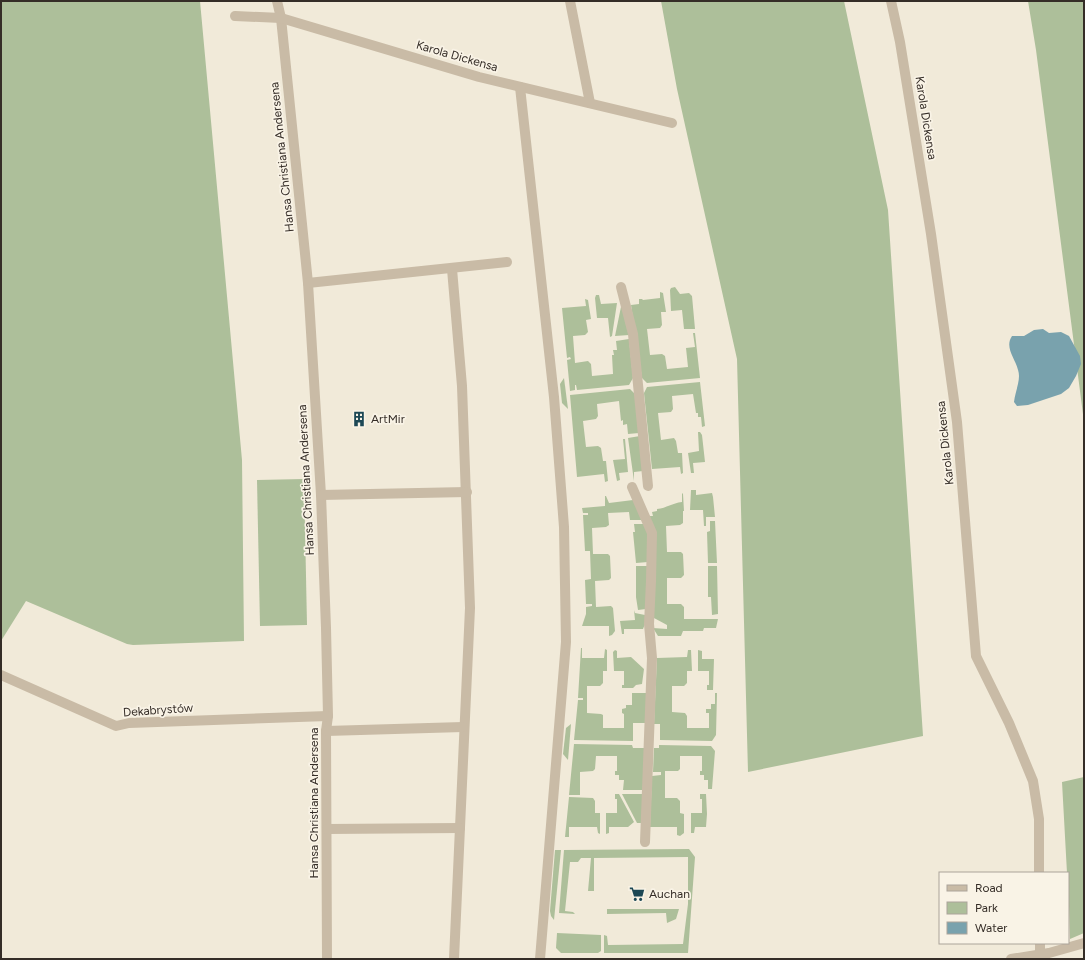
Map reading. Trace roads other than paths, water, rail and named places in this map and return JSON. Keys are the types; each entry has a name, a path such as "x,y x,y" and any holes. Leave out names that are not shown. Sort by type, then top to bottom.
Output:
{"street":[{"name":"Hansa Christiana Andersena","path":"277,1 308,283 321,495 328,716 326,731 327,959"},
{"path":"570,1 590,104"},
{"name":"Karola Dickensa","path":"891,1 900,42 931,234 957,422 976,656 1009,724 1033,781 1039,819 1039,872"},
{"name":"Karola Dickensa","path":"235,16 280,18 472,75 672,123"},
{"path":"520,87 554,398 564,527 566,642 540,959"},
{"path":"308,283 507,262"},
{"path":"452,269 462,386 470,608 463,728 454,959"},
{"path":"621,287 633,334 648,486"},
{"path":"632,487 652,533 649,624 652,658 645,842"},
{"path":"321,495 467,492"},
{"name":"Dekabrystów","path":"1,675 116,726 129,723 328,716"},
{"path":"326,731 463,728"},
{"path":"327,828 460,828"},
{"path":"1011,959 1040,955 1084,943"},
{"path":"1040,944 1040,955"}],"water":[{"path":"1043,329 1049,333 1061,332 1069,336 1080,356 1081,364 1069,388 1061,394 1028,405 1017,406 1014,402 1019,376 1017,366 1010,351 1010,341 1012,336 1024,336 1034,330"}],"place":[{"name":"ArtMir","path":"359,419"},
{"name":"Auchan","path":"637,894"}]}
